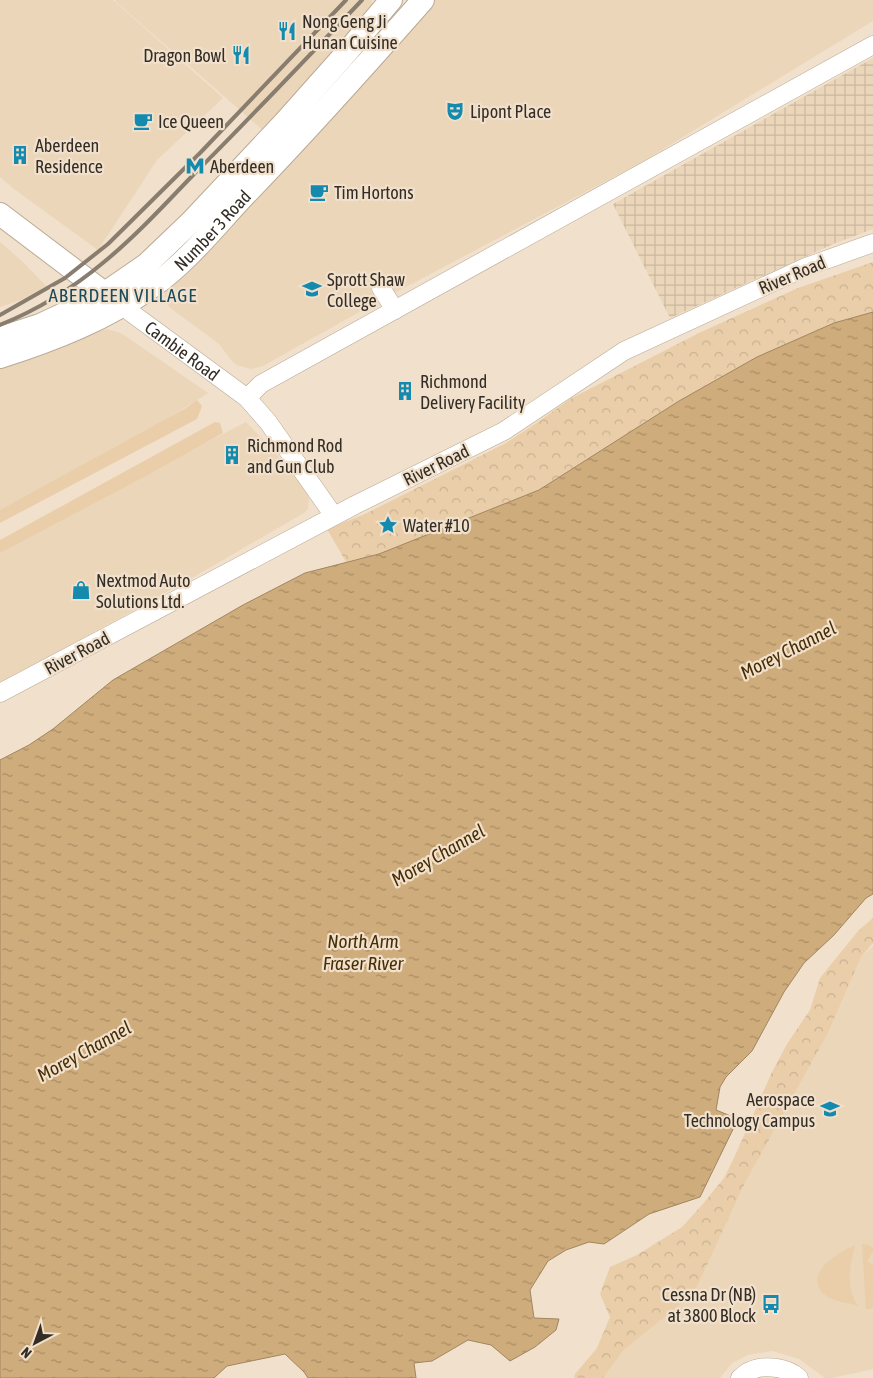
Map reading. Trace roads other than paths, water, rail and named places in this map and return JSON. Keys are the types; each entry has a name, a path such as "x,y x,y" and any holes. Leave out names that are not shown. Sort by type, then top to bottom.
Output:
{"main road":[{"name":"Number 3 Road","path":"0,357 41,344 82,327 113,299 191,222 284,124 391,0"},
{"name":"Number 3 Road","path":"0,338 154,286 188,256 359,73 414,3"},
{"name":"Cambie Road","path":"0,214 113,299"}],"street":[{"path":"247,398 261,384 873,45"},
{"name":"River Road","path":"0,693 334,516 504,431 624,351 806,267 873,242"},
{"path":"381,288 395,310"},
{"name":"Cambie Road","path":"113,299 247,398 268,422 334,516"},
{"path":"740,1378 750,1371 765,1367 781,1368 799,1378"}],"water":[{"name":"North Arm Fraser River","path":"873,312 873,894 866,898 834,935 804,963 784,992 752,1051 726,1077 720,1087 716,1110 738,1119 700,1197 649,1214 604,1244 589,1242 566,1250 548,1261 530,1290 534,1318 559,1319 556,1330 535,1347 510,1361 491,1345 468,1340 432,1361 414,1363 416,1378 308,1378 285,1354 227,1366 214,1378 0,1378 0,760 29,745 53,729 113,680 243,605 305,573 379,554 539,490 679,401 757,357 834,323"}],"railway":[{"path":"0,315 65,278 108,244 201,152 346,0"},
{"path":"0,325 54,298 80,281 116,252 140,230 362,0"}],"place":[{"name":"Nong Geng Ji Hunan Cuisine","path":"287,31"},
{"name":"Dragon Bowl","path":"241,55"},
{"name":"Lipont Place","path":"455,111"},
{"name":"Ice Queen","path":"143,121"},
{"name":"Aberdeen Residence","path":"20,155"},
{"name":"Aberdeen","path":"195,166"},
{"name":"Tim Hortons","path":"319,192"},
{"name":"Sprott Shaw College","path":"312,289"},
{"name":"Richmond Delivery Facility","path":"405,391"},
{"name":"Richmond Rod and Gun Club","path":"232,455"},
{"name":"Water #10","path":"388,525"},
{"name":"Nextmod Auto Solutions Ltd.","path":"81,590"},
{"name":"Aerospace Technology Campus","path":"830,1109"},
{"name":"Cessna Dr (NB) at 3800 Block","path":"771,1304"}],"district":[{"name":"ABERDEEN VILLAGE","path":"123,295"}],"water label":[{"name":"Morey Channel","path":"788,650"},
{"name":"Morey Channel","path":"438,855"},
{"name":"Morey Channel","path":"84,1051"}]}
